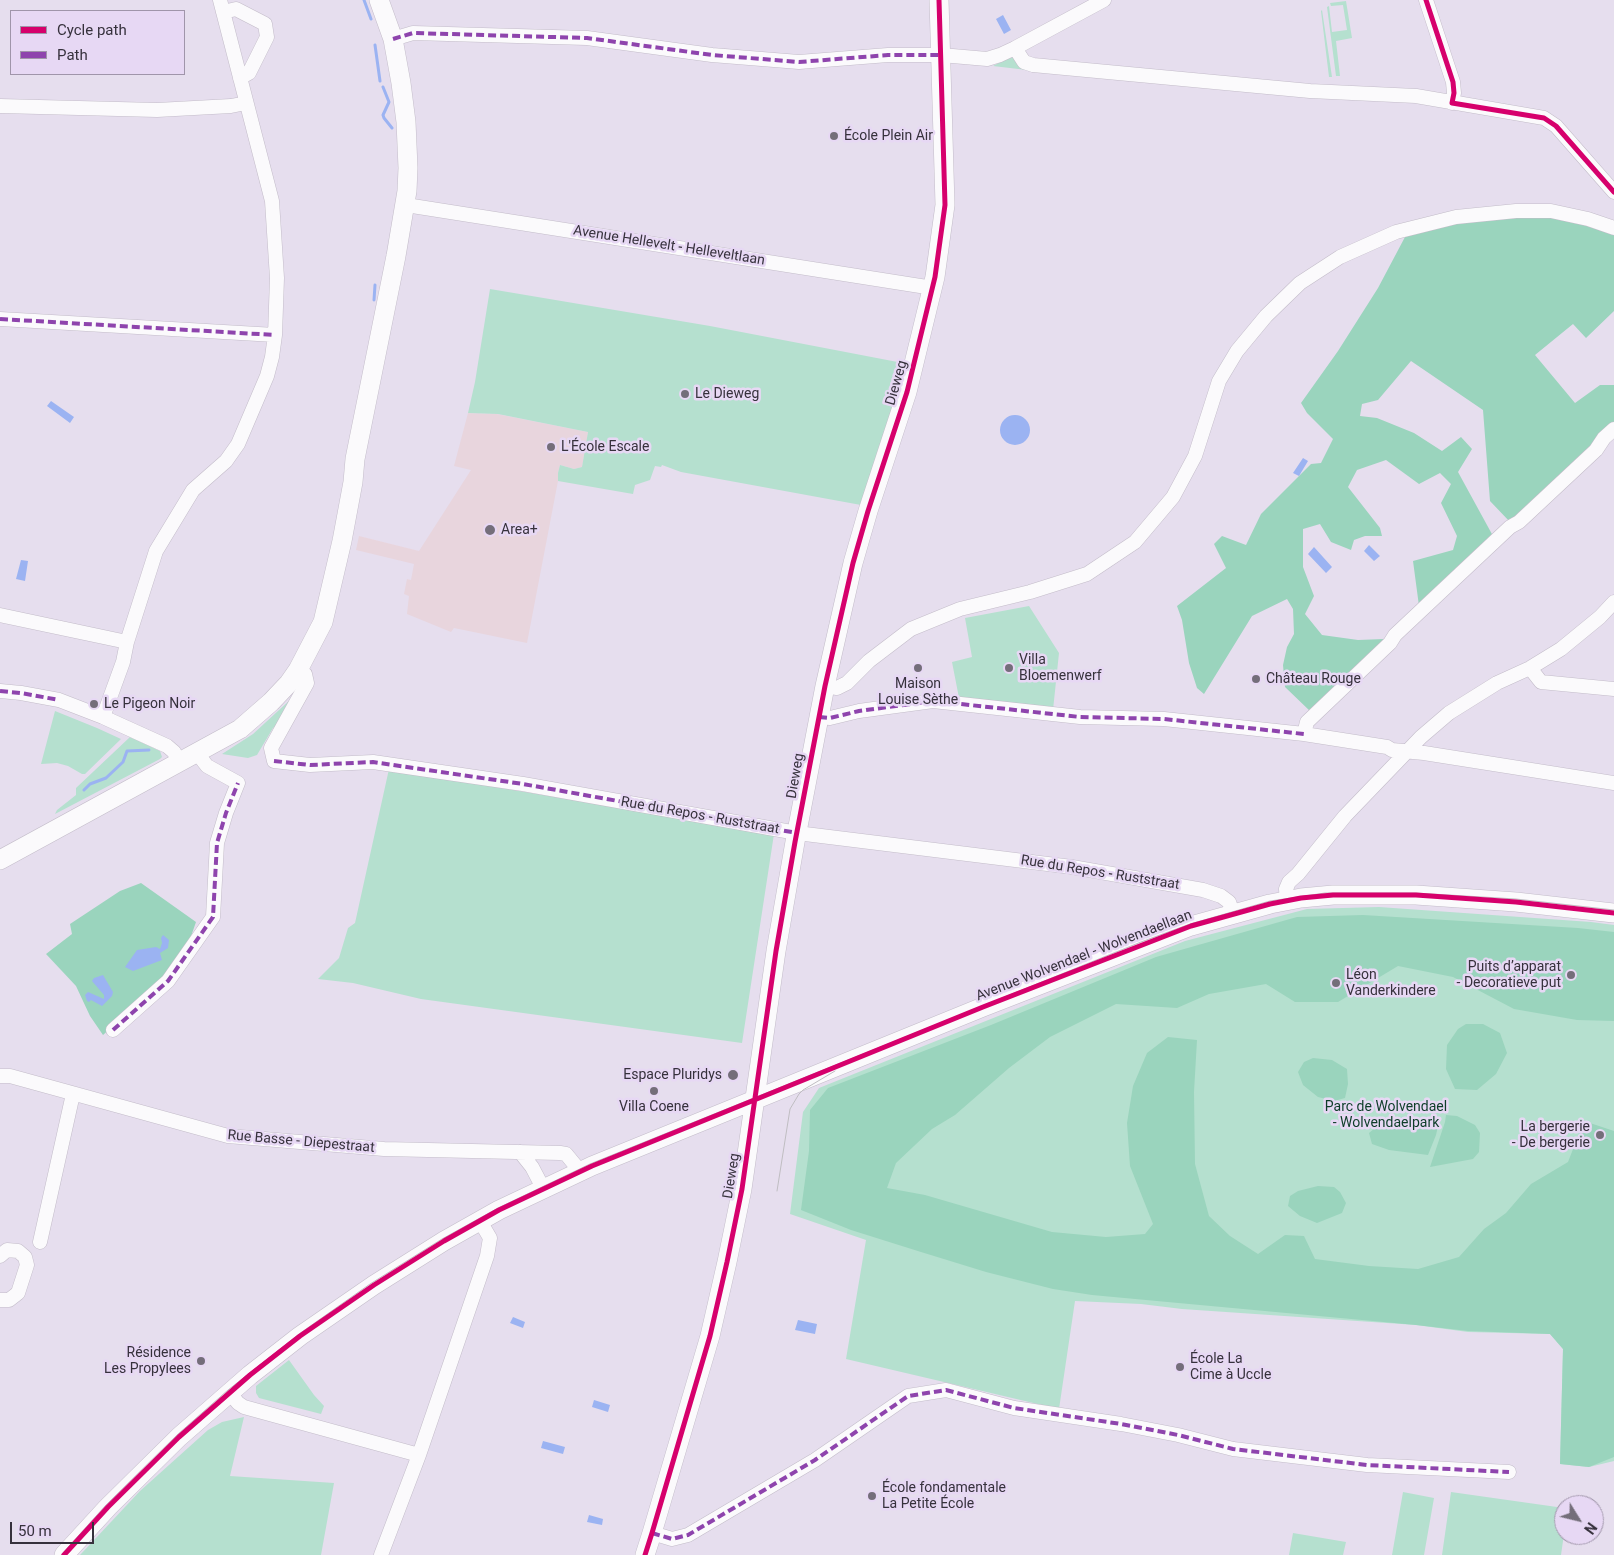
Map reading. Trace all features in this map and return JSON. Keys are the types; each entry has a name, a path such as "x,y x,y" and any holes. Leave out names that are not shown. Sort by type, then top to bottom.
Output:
{"street":[{"path":"379,0 390,32"},
{"path":"0,860 240,729 289,683 298,670 323,622 342,541 357,450 406,205 408,168 406,122 390,32 389,0"},
{"name":"Dieweg","path":"645,1555 710,1336 728,1262 742,1189 776,951 825,686 853,563 868,511 908,392 933,288 945,204 939,0"},
{"path":"390,32 587,38 712,55 799,62 888,55 941,55 987,59 1015,48 1104,0"},
{"path":"1426,0 1453,82 1454,93 1452,103"},
{"path":"103,717 124,662 126,642 156,551 193,490 226,461 238,444 272,357 275,335 277,278 272,201 246,102 240,78 222,6 236,9 265,24 267,37 249,73 240,78"},
{"path":"1015,48 1024,62 1033,66 1310,91 1416,96 1544,118 1556,126 1613,188"},
{"path":"0,106 157,110 232,106 246,102"},
{"name":"Avenue Hellevelt - Helleveltlaan","path":"406,205 933,288"},
{"path":"825,686 837,688 847,683 869,661 911,629 960,609 1030,592 1087,574 1135,542 1173,497 1195,456 1219,381 1237,351 1266,316 1300,283 1340,257 1396,232 1456,218 1516,210 1551,211 1588,219 1614,228"},
{"path":"0,319 275,335"},
{"path":"1304,734 1307,722 1390,643 1395,635 1510,527 1519,522 1596,450 1604,438 1614,429"},
{"path":"1294,899 1298,874 1345,816 1420,737 1449,713 1497,683 1530,668 1561,649 1600,617 1614,602"},
{"path":"0,615 126,642"},
{"path":"1530,668 1541,682 1614,688"},
{"name":"Rue du Repos - Ruststraat","path":"298,670 305,674 307,683 271,748 274,761 310,765 373,762 523,784 797,833 1072,867 1202,890 1221,896 1229,902 1234,913"},
{"path":"0,691 59,700 103,717 168,746 174,752 179,762"},
{"path":"819,717 830,718 858,711 933,701 1080,717 1164,719 1304,734 1406,752 1614,783"},
{"path":"113,1030 168,981 211,922 214,912 217,843 238,783 207,766 197,753"},
{"name":"Avenue Wolvendael - Wolvendaellaan","path":"64,1555 137,1478 197,1420 279,1353 349,1302 402,1267 480,1221 580,1171 983,1007 1191,926 1234,913 1294,899 1333,895 1416,895 1516,902 1614,913"},
{"name":"Rue Basse - Diepestraat","path":"0,1076 10,1076 228,1136 384,1149 560,1153 566,1154 580,1171"},
{"path":"40,1242 73,1094"},
{"path":"520,1152 532,1167 543,1188"},
{"path":"381,1555 419,1455 490,1246 490,1238 480,1221"},
{"path":"0,1256 7,1250 18,1251 25,1257 27,1266 18,1293 9,1300 0,1300"},
{"path":"652,1533 672,1539 688,1535 815,1460 908,1396 946,1390 1014,1408 1121,1424 1178,1435 1233,1449 1367,1465 1509,1472"},
{"path":"230,1392 238,1403 244,1407 419,1455"}],"shaded area":[{"name":"Area+","path":"468,413 497,414 588,432 582,467 574,469 560,465 527,643 454,628 451,632 407,614 409,596 404,594 407,579 411,580 414,564 356,550 359,536 419,551 471,470 454,466"}],"green space":[{"path":"1346,1 1352,38 1336,41 1340,76 1336,76 1327,7 1329,6 1332,32 1347,30 1343,5 1331,6 1330,3"},
{"path":"1322,10 1332,77 1329,77"},
{"path":"1013,57 1027,70 993,66"},
{"path":"1554,217 1614,233 1614,311 1586,338 1573,324 1535,355 1575,403 1600,385 1614,385 1614,422 1595,439 1589,451 1510,522 1490,501 1483,410 1411,361 1378,400 1362,404 1360,416 1377,418 1414,433 1442,451 1461,437 1472,449 1458,472 1493,536 1419,606 1413,561 1453,550 1457,536 1441,503 1451,484 1440,473 1419,484 1386,460 1357,470 1348,487 1380,528 1382,536 1365,536 1354,540 1351,550 1331,542 1320,524 1303,529 1303,567 1314,596 1305,614 1322,635 1358,640 1384,639 1380,647 1311,712 1285,687 1283,665 1287,647 1294,634 1293,609 1287,599 1252,616 1204,694 1197,688 1189,663 1182,620 1177,606 1226,568 1214,544 1222,536 1246,545 1261,514 1311,464 1321,463 1333,439 1307,413 1301,403 1338,351 1378,288 1405,237 1420,229 1475,219"},
{"name":"Le Dieweg","path":"490,289 710,326 908,364 861,505 681,472 662,465 661,467 655,466 650,480 635,485 633,494 558,481 560,465 574,469 582,467 588,432 498,414 468,413"},
{"path":"1029,606 1059,653 1053,710 959,698 952,662 972,657 965,618"},
{"path":"291,699 277,726 273,728 257,755 248,758 222,754 253,734"},
{"path":"55,711 121,739 85,774 57,763 41,764"},
{"path":"130,737 160,751 162,757 55,814 57,810 76,795 76,788"},
{"path":"389,769 774,834 742,1043 421,999 353,983 318,979 339,958 348,928 355,923"},
{"path":"141,883 196,922 187,948 160,984 103,1035 90,1016 76,986 46,954 72,934 70,924 120,891"},
{"name":"Parc de Wolvendael - Wolvendaelpark","path":"1379,907 1614,925 1614,1461 1589,1467 1560,1464 1563,1349 1550,1334 1468,1332 1416,1325 1182,1309 1141,1304 1075,1301 1059,1409 846,1359 866,1240 790,1214 803,1112 819,1088 1185,941 1307,909"},
{"path":"1363,915 1578,928 1614,932 1614,1021 1577,1020 1514,1009 1453,977 1398,966 1338,1002 1295,1002 1266,984 1209,994 1177,1008 1116,1004 1050,1037 1009,1068 955,1115 932,1129 896,1163 887,1188 925,1195 1052,1232 1106,1237 1145,1234 1153,1224 1130,1166 1127,1123 1133,1086 1147,1053 1168,1037 1197,1040 1194,1092 1195,1164 1209,1216 1230,1236 1258,1254 1285,1235 1304,1236 1315,1259 1369,1266 1418,1269 1459,1257 1484,1229 1506,1213 1531,1184 1568,1162 1584,1121 1614,1131 1614,1457 1589,1467 1560,1464 1563,1349 1550,1334 1468,1331 1092,1295 1053,1289 986,1272 921,1252 851,1230 801,1210 809,1151 810,1110 828,1088 991,1025 1156,957 1297,917"},
{"path":"1466,1024 1483,1024 1500,1033 1507,1053 1496,1074 1477,1090 1455,1089 1446,1069 1447,1045 1458,1029"},
{"path":"1313,1058 1332,1060 1347,1069 1348,1084 1345,1098 1334,1101 1318,1097 1303,1085 1298,1072 1304,1062"},
{"path":"1446,1115 1457,1116 1475,1125 1480,1133 1479,1152 1473,1159 1430,1167 1445,1122"},
{"path":"1415,1117 1439,1122 1428,1155 1389,1150 1372,1144 1369,1133 1380,1124 1394,1118"},
{"path":"1318,1186 1334,1187 1340,1192 1346,1203 1342,1213 1317,1223 1300,1216 1288,1206 1290,1196 1298,1191"},
{"path":"289,1360 324,1406 321,1414 259,1398 256,1393 256,1386"},
{"path":"244,1417 230,1476 334,1483 321,1555 80,1555 140,1491 208,1430 222,1422"},
{"path":"1403,1492 1434,1498 1424,1555 1392,1555"},
{"path":"1451,1492 1554,1507 1554,1545 1562,1545 1561,1555 1442,1555"},
{"path":"1293,1533 1346,1542 1343,1555 1289,1555"}],"water":[{"path":"1003,15 1011,30 1004,34 996,19"},
{"path":"51,401 74,417 70,423 47,406"},
{"path":"1015,415 1021,416 1029,424 1029,436 1021,444 1015,445 1009,444 1001,436 1000,430 1001,424 1009,416"},
{"path":"1303,458 1308,461 1299,476 1293,473"},
{"path":"1369,545 1380,556 1374,561 1364,551"},
{"path":"1314,547 1332,567 1326,573 1308,554"},
{"path":"21,560 28,561 25,581 16,579"},
{"path":"163,935 169,940 168,948 160,953 162,960 133,971 125,967 137,950 156,947 160,949"},
{"path":"103,975 113,992 112,996 102,1006 91,1000 87,1001 85,995 88,992 104,999 104,995 92,981 94,978"},
{"path":"513,1317 525,1322 523,1328 510,1323"},
{"path":"798,1320 817,1324 815,1334 795,1330"},
{"path":"594,1400 610,1405 608,1412 592,1407"},
{"path":"543,1441 565,1447 563,1454 541,1448"},
{"path":"589,1515 603,1519 602,1525 587,1522"}],"waterway":[{"path":"364,0 371,19"},
{"path":"375,45 380,81"},
{"path":"383,87 389,102 383,115 392,128"},
{"path":"374,300 375,285"},
{"path":"84,790 90,784 106,778 123,762 127,751 149,750"}],"tram line":[{"path":"61,1555 106,1505 177,1435 228,1390 299,1334 370,1284 442,1239 498,1208 590,1164 1141,942 1190,924 1270,901 1325,893 1415,893 1516,899 1614,910"},
{"path":"777,1191 790,1109 803,1090 835,1071"}],"marked path":[{"path":"393,39 413,33 587,38 712,55 799,62 888,55 941,55"},
{"path":"0,319 275,335"},
{"path":"0,691 59,700"},
{"path":"819,717 830,718 859,711 933,701 1080,717 1164,719 1304,734"},
{"path":"274,761 310,765 373,762 523,784 797,833"},
{"path":"113,1030 168,981 213,917 217,843 238,783"},
{"path":"652,1533 672,1539 688,1535 815,1460 908,1396 946,1390 1014,1408 1121,1424 1178,1435 1233,1449 1367,1465 1509,1472"}],"cycle path":[{"path":"645,1555 710,1336 727,1262 742,1189 776,951 825,686 853,563 907,392 935,277 945,205 939,0"},
{"path":"1426,0 1453,82 1454,93 1452,103 1544,118 1556,126 1614,192"},
{"path":"64,1555 108,1507 179,1437 250,1375 300,1336 374,1285 444,1241 499,1210 592,1166 983,1007 1191,926 1270,904 1301,898 1333,895 1416,895 1516,902 1614,913"}],"place":[{"name":"École Plein Air","path":"834,136"},
{"name":"Le Dieweg","path":"685,394"},
{"name":"L'École Escale","path":"551,447"},
{"name":"Area+","path":"490,530"},
{"name":"Maison Louise Sèthe","path":"918,668"},
{"name":"Villa Bloemenwerf","path":"1009,668"},
{"name":"Château Rouge","path":"1256,679"},
{"name":"Le Pigeon Noir","path":"94,704"},
{"name":"Puits d’apparat - Decoratieve put","path":"1571,975"},
{"name":"Léon Vanderkindere","path":"1336,983"},
{"name":"Espace Pluridys","path":"733,1075"},
{"name":"Villa Coene","path":"654,1091"},
{"name":"La bergerie - De bergerie","path":"1600,1135"},
{"name":"Résidence Les Propylees","path":"201,1361"},
{"name":"École La Cime à Uccle","path":"1180,1367"},
{"name":"École fondamentale La Petite École","path":"872,1496"}]}
